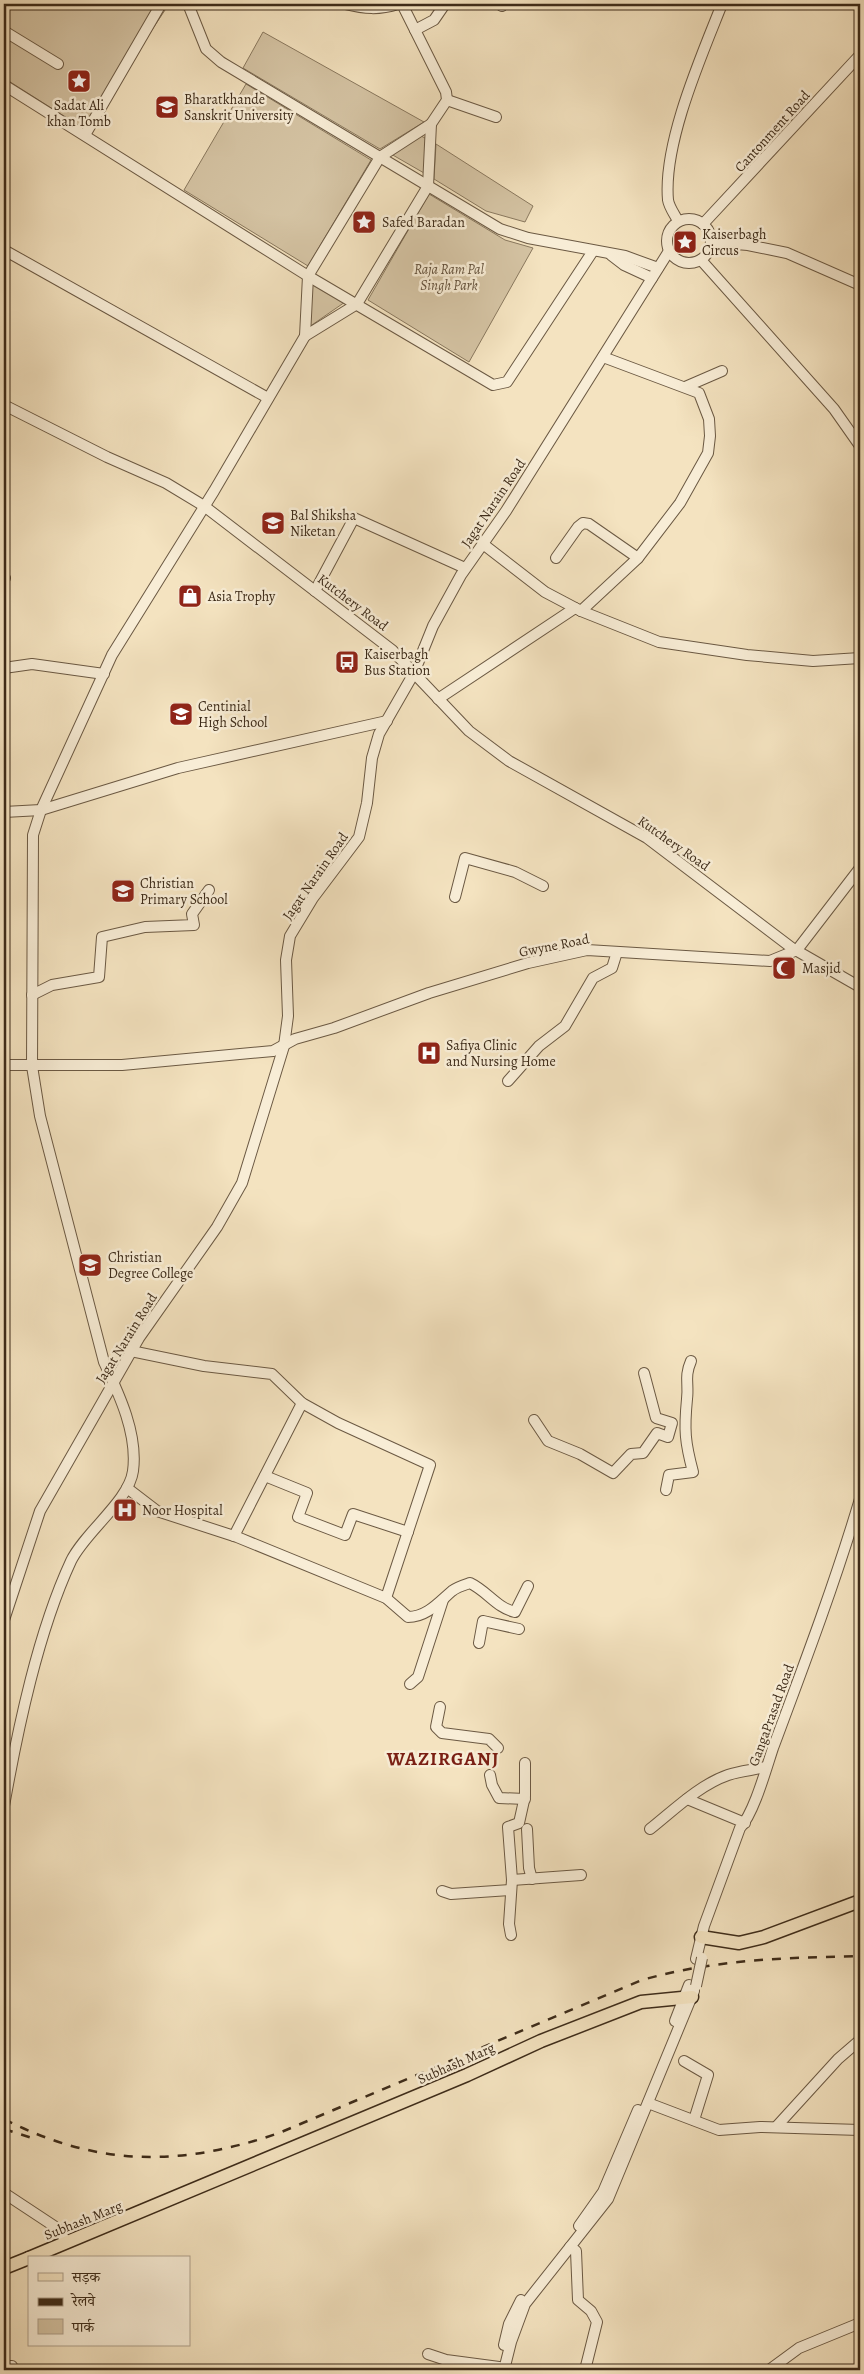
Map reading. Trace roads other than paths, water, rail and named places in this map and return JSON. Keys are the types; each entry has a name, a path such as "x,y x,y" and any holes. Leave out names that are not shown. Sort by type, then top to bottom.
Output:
{"main road":[{"path":"703,1937 739,1943 764,1937 860,1901"},
{"name":"Subhash Marg","path":"34,2256 467,2075 541,2041 641,2002 690,1991"},
{"name":"Subhash Marg","path":"4,2268 28,2258"}],"street":[{"path":"85,135 162,4"},
{"path":"345,4 382,9 398,4"},
{"path":"305,336 308,276 380,158 431,124 447,100 446,92 402,4"},
{"path":"416,30 434,20 445,4"},
{"path":"678,221 668,202 668,171 676,131 722,4"},
{"path":"189,5 206,49 221,62 500,229 528,238 610,255 625,256 658,268"},
{"path":"4,31 58,64"},
{"name":"Cantonment Road","path":"703,224 860,55"},
{"path":"4,85 308,276 493,385 508,382 593,251"},
{"path":"447,100 496,117"},
{"path":"4,1806 30,1684 51,1612 72,1559 128,1488 133,1470 131,1431 114,1382 104,1362 40,1116 32,1066 33,834 41,810 112,655 204,506 305,336 357,304 428,186 431,124"},
{"path":"687,218 703,224 709,231 710,249 701,260 691,264 682,263 668,251 667,235 671,226 678,221 687,218"},
{"path":"711,242 748,245 787,253 860,286"},
{"path":"4,250 268,398"},
{"name":"Jagat Narain Road","path":"4,1620 40,1511 131,1351 216,1227 242,1183 284,1046 288,1016 286,960 290,936 314,898 359,837 367,803 372,758 379,734 414,673 433,626 465,568 506,511 668,251"},
{"path":"610,255 624,265 652,278"},
{"path":"701,260 828,402 860,446"},
{"path":"438,699 578,609 638,558 680,503 708,453 709,419 700,393 603,357"},
{"path":"685,387 722,372"},
{"name":"Kutchery Road","path":"4,405 108,458 166,483 204,506 392,650 469,731 509,762 647,838 797,950 860,986"},
{"path":"315,591 354,518 465,568"},
{"path":"556,558 578,527 583,523 589,524 638,558"},
{"path":"483,544 545,592 578,609 659,642 747,655 803,660 860,658"},
{"path":"4,668 32,664 104,674"},
{"path":"4,812 41,810 178,768 387,721"},
{"path":"455,897 465,858 515,872 544,886"},
{"path":"797,950 860,868"},
{"path":"32,995 52,985 100,976 102,937 146,926 194,925 192,914 209,890"},
{"name":"Gwyne Road","path":"4,1065 122,1064 273,1051 294,1040 334,1028 429,993 528,963 588,950 770,961 797,950"},
{"path":"508,1081 540,1046 565,1026 593,978 612,968 617,952"},
{"path":"131,1351 204,1366 272,1374 302,1403 338,1423 430,1465 386,1598"},
{"path":"666,1490 669,1475 693,1472 686,1446 684,1424 687,1398 686,1374 691,1361"},
{"path":"644,1373 656,1418 672,1423 684,1424"},
{"path":"234,1536 302,1403"},
{"path":"534,1420 548,1441 580,1454 613,1473 631,1454 643,1453 657,1433 668,1437 672,1423"},
{"path":"265,1476 307,1493 298,1517 345,1535 353,1514 408,1532"},
{"path":"128,1488 158,1511 234,1536 386,1598 408,1617 419,1617 443,1600 453,1590 470,1583 481,1588 504,1610 515,1612 528,1586"},
{"name":"GangaPrasad Road","path":"703,1937 740,1828 745,1823 837,1574 860,1501"},
{"path":"410,1684 418,1677 443,1600"},
{"path":"496,1624 504,1610"},
{"path":"479,1643 483,1621 519,1629"},
{"path":"440,1707 436,1727 442,1733 489,1739 498,1748"},
{"path":"511,1935 509,1924 512,1885 508,1827 520,1823 525,1799 525,1763"},
{"path":"650,1829 687,1799 727,1776 766,1767"},
{"path":"490,1775 492,1785 499,1798 525,1799"},
{"path":"687,1799 745,1823"},
{"path":"527,1829 529,1868 532,1878"},
{"path":"442,1891 451,1894 512,1885 532,1878 581,1876"},
{"path":"500,2369 526,2304 608,2200 648,2103 690,1991 703,1937"},
{"path":"500,2369 509,2324 521,2299 570,2240 603,2192 690,1991"},
{"path":"776,2127 838,2059 860,2040"},
{"path":"684,2061 708,2075 694,2120"},
{"path":"648,2103 719,2130 776,2127 860,2130"},
{"path":"4,2193 60,2230 66,2242"},
{"path":"570,2248 576,2252 578,2300 591,2311 597,2322 585,2370"},
{"path":"769,2370 798,2348 860,2323"},
{"path":"428,2354 446,2360 500,2369"},
{"path":"4,2366 12,2366 11,2370"}],"railway":[{"path":"4,2119 39,2135 73,2146 106,2153 140,2157 207,2152 279,2133 642,1980 697,1968 750,1961 860,1956"},
{"path":"4,2129 32,2138"}],"place":[{"name":"Sadat Ali khan Tomb","path":"79,81"},
{"name":"Bharatkhande Sanskrit University","path":"167,107"},
{"name":"Safed Baradan","path":"364,222"},
{"name":"Kaiserbagh Circus","path":"685,242"},
{"name":"Bal Shiksha Niketan","path":"273,523"},
{"name":"Asia Trophy","path":"190,596"},
{"name":"Kaiserbagh Bus Station","path":"347,662"},
{"name":"Centinial High School","path":"181,714"},
{"name":"Christian Primary School","path":"123,891"},
{"name":"Masjid","path":"784,968"},
{"name":"Safiya Clinic and Nursing Home","path":"429,1053"},
{"name":"Christian Degree College","path":"90,1265"},
{"name":"Noor Hospital","path":"125,1510"}],"district":[{"name":"WAZIRGANJ","path":"443,1758"}],"park label":[{"name":"Raja Ram Pal Singh Park","path":"449,278"}]}
